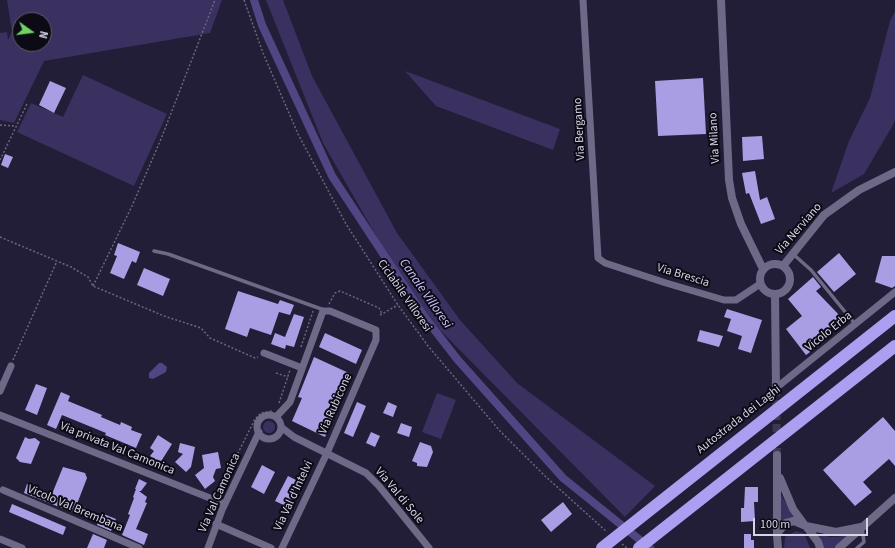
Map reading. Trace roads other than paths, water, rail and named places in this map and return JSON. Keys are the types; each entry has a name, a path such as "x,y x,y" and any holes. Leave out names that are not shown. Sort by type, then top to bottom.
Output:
{"highway":[{"name":"Autostrada dei Laghi","path":"602,548 895,316"},
{"path":"639,548 895,346"}],"street":[{"name":"Via Bergamo","path":"583,0 598,258"},
{"name":"Via Milano","path":"721,0 732,198 741,224 762,269"},
{"name":"Via Nerviano","path":"783,266 824,215 859,190 895,172"},
{"name":"Via Brescia","path":"598,258 604,263 724,300 736,300 760,284"},
{"path":"774,263 783,266 789,272 790,280 786,288 775,294 765,290 760,284 759,279 762,269 774,263"},
{"name":"Vicolo Erba","path":"776,388 895,292"},
{"path":"775,294 776,388"},
{"path":"285,409 261,418 258,425 259,432 264,438 271,439 279,435 285,409 292,400 320,314 327,311"},
{"name":"Via Rubicone","path":"281,426 294,437 327,453 376,340 376,330 327,311"},
{"path":"264,353 302,368"},
{"path":"0,391 11,366"},
{"path":"275,413 281,426"},
{"name":"Via privata Val Camonica","path":"0,415 225,504"},
{"name":"Via Val Camonica","path":"208,548 216,524 259,432"},
{"name":"Via Rubicone","path":"279,435 294,437"},
{"name":"Via Val Camonica","path":"253,447 264,438"},
{"name":"Via Val d'Intelvi","path":"282,548 327,453"},
{"name":"Via Val di Sole","path":"327,453 366,473 379,486 429,548"},
{"path":"777,455 778,548"},
{"path":"778,471 788,500 818,542 820,548"},
{"name":"Vicolo Val Brembana","path":"2,490 139,548"},
{"path":"839,548 895,498"},
{"path":"777,536 780,528 786,523 794,521 836,532 862,527"},
{"path":"216,524 271,548"},
{"path":"0,539 22,548"}],"lane":[{"path":"154,251 168,254 315,305 327,311"},
{"path":"792,253 810,270 855,324"},
{"path":"857,548 864,542 862,527"}],"waterway":[{"name":"Canale Villoresi","path":"254,0 262,25 332,176 426,319 457,359 563,478 650,548"}],"tunnel":[{"path":"776,388 777,455"}]}
